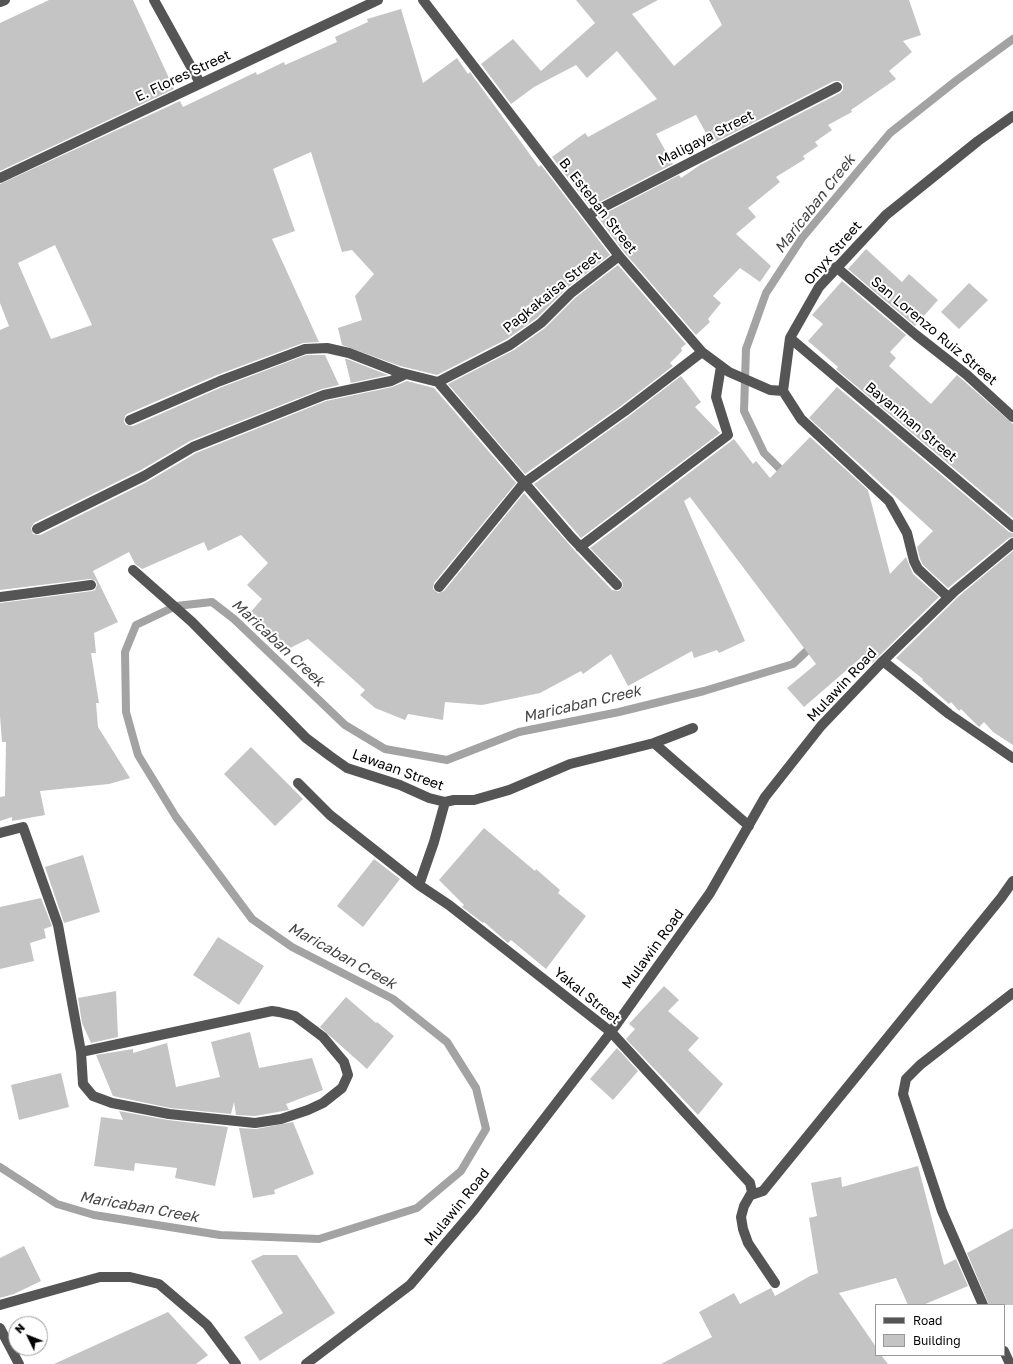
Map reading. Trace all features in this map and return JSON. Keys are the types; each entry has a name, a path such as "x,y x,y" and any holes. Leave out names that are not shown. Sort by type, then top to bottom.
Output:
{"street":[{"path":"0,2 4,0"},
{"path":"154,0 200,83"},
{"name":"E. Flores Street","path":"0,178 378,0"},
{"name":"B. Esteban Street","path":"423,0 619,256 702,352 725,369 770,390 783,391"},
{"name":"Maligaya Street","path":"588,215 837,87"},
{"name":"Onyx Street","path":"783,391 790,338 819,287 836,267 886,216 978,141 1013,116"},
{"name":"Pagkakaisa Street","path":"438,382 510,345 541,323 571,293 619,256"},
{"name":"San Lorenzo Ruiz Street","path":"836,267 916,335 967,375 1013,417"},
{"name":"Bayanihan Street","path":"790,338 869,406 929,454 1013,527"},
{"path":"130,420 220,381 305,349 327,348 349,353 406,374 438,382 580,547 617,585"},
{"path":"438,587 524,483 625,411 702,352"},
{"path":"580,547 728,435 716,397 725,369"},
{"path":"37,529 144,476 193,447 324,395 391,381 406,374"},
{"path":"783,391 801,418 889,501 907,533 914,561 918,569 948,597"},
{"name":"Mulawin Road","path":"306,1364 410,1286 474,1210 610,1032 710,893 765,797 821,726 882,662 948,597 1013,543"},
{"name":"Lawaan Street","path":"133,570 192,622 306,738 330,756 347,768 445,802 454,800 474,800 509,790 570,764 654,743 693,728"},
{"path":"0,597 91,585"},
{"path":"882,662 949,714 1013,758"},
{"path":"654,743 749,826"},
{"name":"Yakal Street","path":"298,783 330,815 419,885 449,905 610,1032 750,1183 752,1188 751,1195"},
{"path":"419,885 434,842 445,802"},
{"path":"0,833 23,827 58,925 81,1052 83,1084 90,1094 97,1098 169,1114 254,1123 281,1119 323,1103 342,1088 348,1074 344,1062 323,1037 295,1016 272,1011 81,1052"},
{"path":"775,1283 748,1243 743,1229 741,1212 751,1195 763,1191 996,904 1013,881"},
{"path":"983,1304 942,1211 903,1094 906,1079 920,1065 1013,993"},
{"path":"0,1305 100,1277 130,1277 159,1284 207,1326 236,1364"},
{"path":"0,1328 19,1364"},
{"path":"1005,1353 1010,1364"}],"building":[{"path":"49,0 133,0 174,89 0,171 0,23"},
{"path":"576,0 658,0 632,14 674,66 722,25 709,0 909,0 921,35 903,41 912,52 889,71 896,79 851,110 852,112 828,125 832,130 815,142 818,146 803,156 805,159 776,177 780,182 748,208 756,217 736,234 771,266 760,282 740,268 713,296 721,303 708,319 710,322 696,335 624,252 598,217 679,175 681,178 700,165 840,93 843,90 843,84 840,81 834,81 712,144 696,115 656,134 673,164 590,207 552,157 585,133 588,137 657,99 617,51 587,78 576,65 534,87 511,104 481,64 513,39 541,71 595,23"},
{"path":"401,9 423,83 457,58 468,74 470,72 539,167 541,165 610,255 567,288 537,318 507,339 437,375 400,366 342,345 338,328 362,320 355,296 374,274 352,250 342,252 311,152 273,169 295,231 272,239 319,342 303,343 217,375 127,414 124,422 126,425 133,426 222,387 306,355 325,355 339,385 322,389 190,441 141,470 34,523 31,528 33,534 40,535 147,482 196,453 326,401 392,387 407,381 434,388 516,483 434,583 433,589 438,593 444,591 524,493 612,590 619,591 623,586 622,581 590,548 734,439 753,464 756,461 770,478 810,437 868,490 890,574 906,557 913,574 939,597 872,663 864,655 804,707 787,688 816,664 690,497 684,501 745,641 719,653 717,650 694,658 692,651 628,686 611,654 583,674 581,671 540,693 482,705 445,702 443,720 408,714 405,720 375,708 360,695 365,690 308,639 292,647 286,654 268,639 272,635 249,614 262,599 247,585 268,563 241,535 208,551 204,542 142,569 135,564 129,552 93,571 118,622 94,633 96,653 91,653 99,703 96,703 98,727 130,778 109,784 40,791 45,815 12,821 12,817 0,821 0,797 5,796 6,742 2,742 0,716 0,603 92,591 95,590 97,585 96,581 90,579 0,590 0,330 9,326 0,303 0,184 180,101 183,107 256,72 257,75 284,62 285,65 337,42 335,37 368,22 367,19","holes":["55,245 92,325 51,339 18,263"]},
{"path":"866,249 902,282 909,274 938,300 915,326 848,269"},
{"path":"618,265 686,344 681,348 682,351 670,363 673,366 621,406 525,474 448,384 514,350 545,328 575,298"},
{"path":"842,281 906,335 890,352 896,358 889,366 931,404 957,375 1013,424 1013,518 836,369 838,367 808,341 823,324 812,315"},
{"path":"969,283 988,300 959,329 941,312"},
{"path":"345,359 347,359 388,375 351,383"},
{"path":"681,376 701,402 695,407 720,433 581,538 534,484 629,416"},
{"path":"837,387 1009,532 1013,533 1013,537 1009,538 948,588 923,565 920,559 917,547 933,531 809,418"},
{"path":"1013,551 1013,745 993,732 984,722 979,727 961,709 959,711 951,702 949,704 922,680 923,679 896,658 959,596"},
{"path":"251,747 303,799 275,826 224,774"},
{"path":"484,828 535,871 536,869 560,890 558,893 586,916 546,969 511,940 508,943 484,922 483,923 462,907 464,905 439,880"},
{"path":"83,855 100,912 64,923 45,867"},
{"path":"374,859 400,879 363,927 337,906"},
{"path":"41,898 52,926 44,929 46,938 30,943 34,961 0,969 0,907"},
{"path":"218,937 264,966 239,1005 193,975"},
{"path":"664,986 679,1000 668,1011 699,1038 688,1050 723,1084 698,1115 626,1039 635,1029 629,1024"},
{"path":"116,991 118,1037 91,1043 82,1023 78,998"},
{"path":"346,997 376,1023 377,1022 394,1036 367,1069 320,1027"},
{"path":"250,1032 259,1068 312,1058 323,1090 286,1104 289,1110 255,1116 236,1115 234,1102 231,1114 170,1108 113,1096 96,1055 133,1049 133,1053 167,1043 176,1087 220,1077 211,1042"},
{"path":"617,1048 638,1071 613,1100 590,1079"},
{"path":"61,1073 69,1107 19,1120 11,1085"},
{"path":"119,1111 168,1120 228,1127 215,1186 175,1178 177,1168 135,1163 134,1171 94,1166 101,1117 123,1120"},
{"path":"293,1122 314,1174 274,1190 275,1194 253,1198 239,1128 256,1129"},
{"path":"918,1166 944,1265 956,1259 968,1286 925,1304 908,1304 896,1278 839,1293 875,1346 875,1356 882,1356 888,1364 661,1364 712,1337 699,1312 734,1293 740,1304 771,1288 775,1296 818,1273 809,1218 817,1216 811,1183 841,1177 842,1187"},
{"path":"1013,1228 1013,1305 989,1304 967,1253"},
{"path":"24,1246 41,1281 14,1294 0,1298 0,1258"},
{"path":"263,1255 297,1255 335,1313 260,1361 244,1337 283,1313 251,1261"},
{"path":"168,1312 208,1355 196,1364 54,1364"}],"waterway":[{"name":"Maricaban Creek","path":"787,476 764,453 744,411 746,349 766,293 802,238 890,133 957,80 1013,39"},
{"name":"Maricaban Creek","path":"0,1167 57,1204 94,1215 220,1235 319,1239 417,1208 461,1171 486,1129 476,1088 447,1042 393,999 292,947 252,919 176,817 138,755 126,712 125,652 136,625 176,606 212,602 234,619 345,725 385,749 447,760 519,732 619,712 704,691 793,664 814,644"}]}
